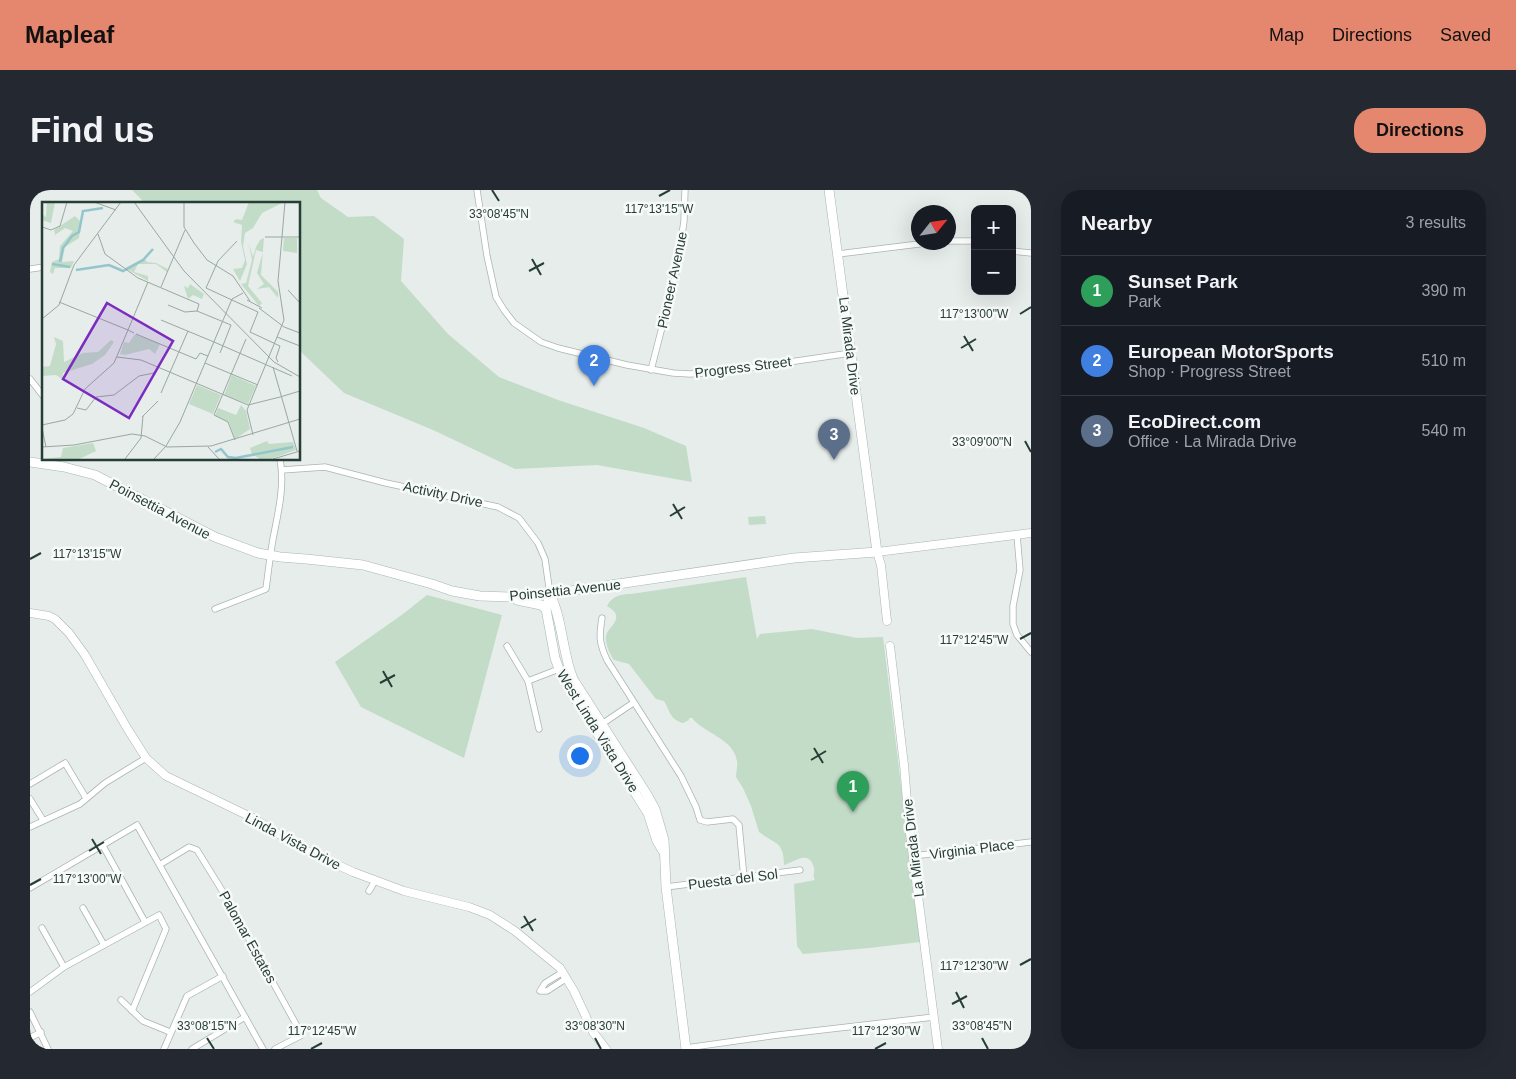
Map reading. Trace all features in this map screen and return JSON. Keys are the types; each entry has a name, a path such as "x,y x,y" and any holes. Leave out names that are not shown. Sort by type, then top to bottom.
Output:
{"main road":[{"name":"La Mirada Drive","path":"829,190 877,552"},
{"name":"Poinsettia Avenue","path":"30,462 50,462 95,475 215,537 249,550 270,555 363,565 452,591 480,596 510,597 550,594 794,558 877,552"},
{"name":"West Linda Vista Drive","path":"550,594 546,609 555,658 559,669 594,729 648,813 657,840 664,851"},
{"name":"West Linda Vista Drive","path":"550,594 556,607 568,666 578,688 655,809 664,840 666,887 684,1049"},
{"path":"510,597 541,605 546,609"}],"street":[{"name":"Progress Street","path":"477,190 493,287 504,310 514,323 541,342 558,348 651,370 673,373 707,373 851,353"},
{"name":"Pioneer Avenue","path":"651,370 677,269 684,221 685,190"},
{"path":"956,241 971,241"},
{"path":"838,254 911,245"},
{"path":"1016,251 1031,253"},
{"path":"30,379 42,394"},
{"path":"215,609 266,590 270,555 282,491 280,460"},
{"name":"Activity Drive","path":"282,470 325,467 386,483 498,507 519,518 538,543 545,559 550,594"},
{"name":"Poinsettia Avenue","path":"877,552 1031,533"},
{"path":"1017,535 1020,570 1012,606 1013,624 1017,635 1031,652"},
{"name":"La Mirada Drive","path":"877,552 881,565 887,621"},
{"name":"Linda Vista Drive","path":"30,613 49,616 55,619 69,633 85,655 146,758 166,776 253,818 302,849 376,881 469,907 490,916 514,931 565,975 593,1032 606,1049"},
{"path":"602,618 599,634 601,648 633,703 681,776 700,820 708,822 733,819 738,825 744,878"},
{"path":"507,646 528,681 539,730"},
{"name":"La Mirada Drive","path":"890,646 909,826 938,1049"},
{"path":"528,681 559,669"},
{"path":"594,729 633,703"},
{"path":"30,827 80,804 104,782 146,758"},
{"path":"30,784 65,763 86,798"},
{"path":"30,798 43,820"},
{"path":"30,888 138,825 263,1049"},
{"name":"Virginia Place","path":"913,856 1031,842"},
{"path":"103,846 145,922"},
{"name":"Palomar Estates","path":"161,864 189,847 197,850 223,892 302,1034 276,1049"},
{"name":"Puesta del Sol","path":"666,887 800,870"},
{"path":"369,891 376,881"},
{"path":"83,908 104,945"},
{"path":"31,991 64,967 158,915 166,930 132,1011"},
{"path":"42,928 64,967"},
{"path":"164,1049 187,996 222,976"},
{"path":"122,1000 143,1021 170,1032"},
{"path":"30,1012 48,1049"},
{"path":"192,1049 245,1016"},
{"path":"684,1049 778,1035 934,1017"},
{"path":"30,1038 41,1032"}],"green space":[{"path":"132,190 317,190 321,198 348,217 374,216 404,239 401,281 448,334 499,377 558,400 644,428 686,446 692,482 597,465 515,469 433,430 344,393 300,351 300,202 144,202"},
{"path":"765,516 766,524 749,525 748,517"},
{"path":"746,577 757,639 760,634 812,629 857,638 883,637 920,942 803,954 797,946 794,884 815,880 812,862 805,858 800,858 784,865 784,857 778,844 759,832 751,806 736,777 737,761 735,753 725,742 692,718 683,723 675,719 670,714 664,701 656,699 629,664 614,660 609,652 606,636 615,622 616,614 607,606 617,596"},
{"path":"427,595 502,615 464,758 361,707 335,662"}],"place":[{"name":"European MotorSports","path":"594,386"},
{"name":"EcoDirect.com","path":"834,460"},
{"name":"Sunset Park","path":"853,812"}]}
